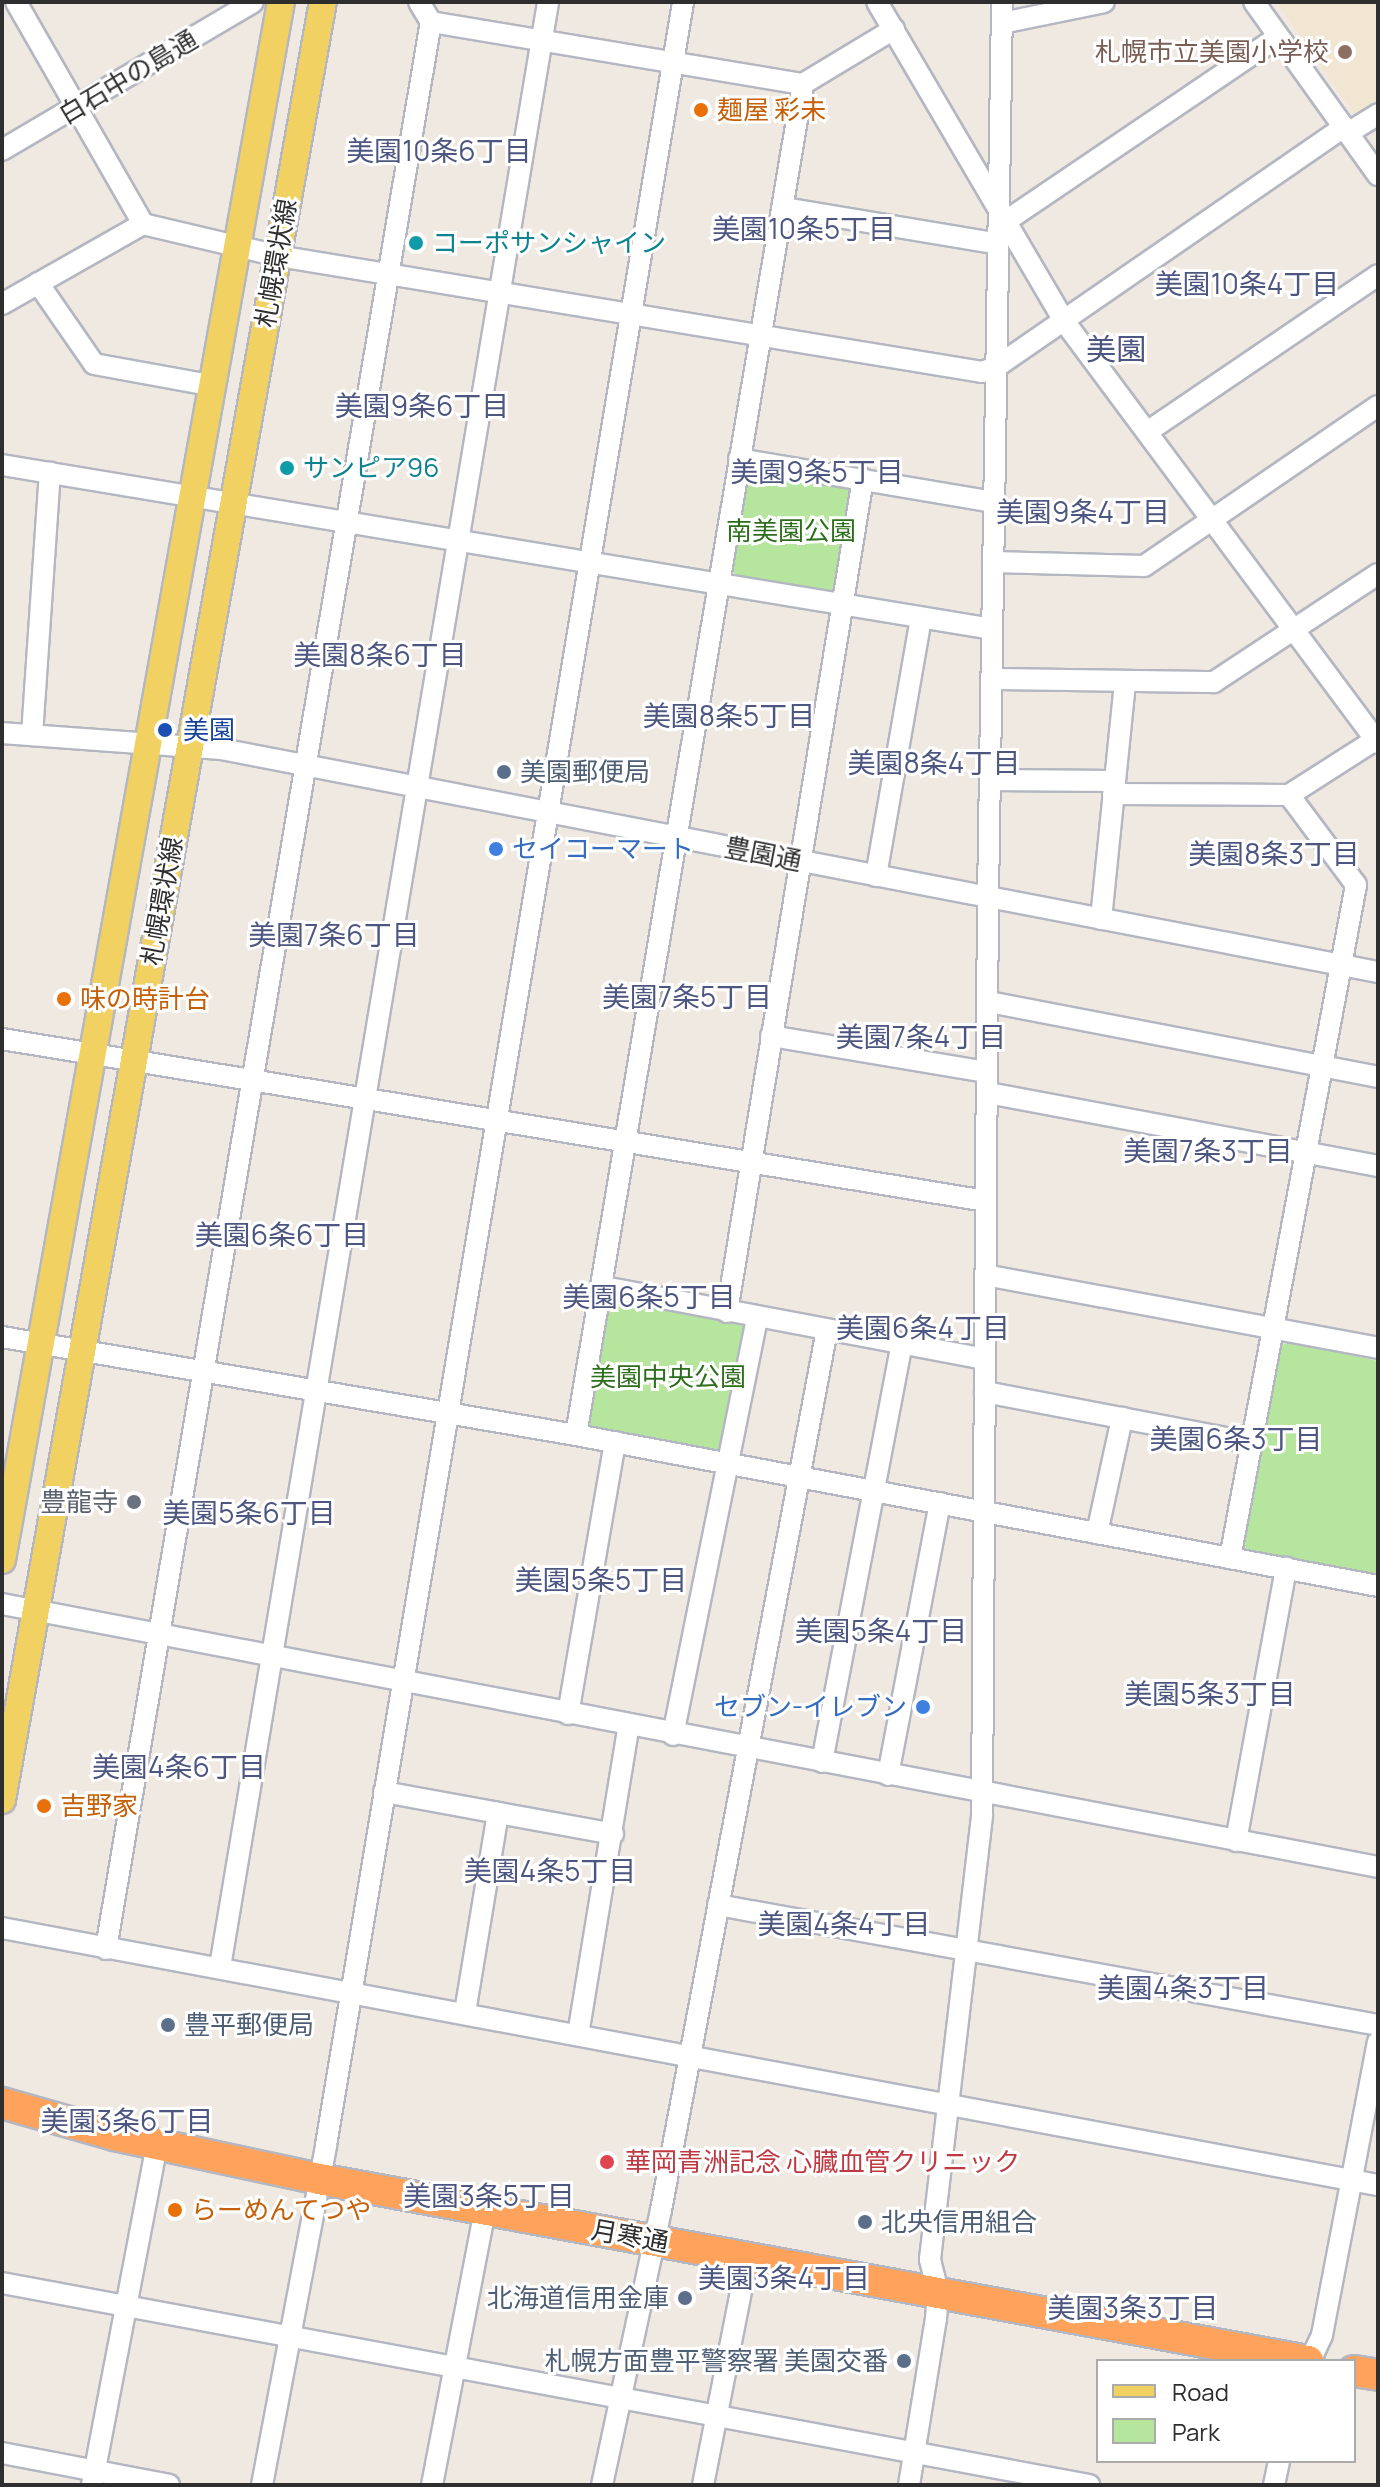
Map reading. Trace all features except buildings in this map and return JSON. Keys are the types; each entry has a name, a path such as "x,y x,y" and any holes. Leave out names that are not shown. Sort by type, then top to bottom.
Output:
{"highway":[{"name":"月寒通","path":"2,2103 157,2144 319,2179 1298,2359"},
{"path":"1356,2371 1378,2375"}],"main road":[{"name":"札幌環状線","path":"2,1560 281,2"},
{"name":"札幌環状線","path":"2,1800 323,2"}],"street":[{"path":"16,2 143,224"},
{"name":"白石中の島通","path":"2,150 253,2"},
{"path":"106,1949 255,1080 431,22 419,2"},
{"path":"220,1967 548,2"},
{"path":"262,2485 351,1992 683,2"},
{"path":"877,2 1064,321 1377,740 1289,795 990,780"},
{"path":"909,2485 938,2292 930,2259 981,1846 988,897 1002,2"},
{"path":"1002,23 1104,2"},
{"path":"1254,2 1378,175"},
{"path":"431,22 803,84 894,29"},
{"path":"1001,213 1278,37"},
{"path":"576,1435 604,1287 803,84"},
{"path":"2,304 143,224 278,256 501,289 982,372 996,367 1346,130 1378,114"},
{"path":"784,208 998,244"},
{"path":"1147,432 1378,275"},
{"path":"38,283 94,364 210,385"},
{"path":"993,562 1144,566 1378,406"},
{"path":"739,459 994,502"},
{"path":"2,465 191,495 233,505 590,566 992,629"},
{"path":"32,735 50,473"},
{"path":"727,1312 863,479"},
{"path":"991,679 1214,682 1378,574"},
{"path":"876,876 921,618"},
{"path":"1101,919 1125,683"},
{"name":"豊園通","path":"2,733 189,746 305,766 1378,972"},
{"path":"1230,1558 1356,885 1289,795"},
{"path":"989,1002 1378,1077"},
{"path":"771,1036 1378,1166"},
{"path":"2,1039 986,1201"},
{"path":"985,1275 1378,1348"},
{"path":"604,1287 984,1359"},
{"path":"673,1735 757,1317"},
{"path":"602,2485 749,1748 827,1330"},
{"path":"2,1337 448,1411 1378,1586"},
{"path":"822,1762 902,1344"},
{"path":"985,1392 1253,1443"},
{"path":"1097,1533 1122,1418"},
{"path":"568,1714 615,1442"},
{"path":"888,1775 940,1503"},
{"path":"1236,1841 1286,1568"},
{"path":"2,1604 673,1735 1378,1867"},
{"path":"578,2035 629,1725"},
{"path":"384,1792 613,1834"},
{"path":"465,2013 498,1813"},
{"path":"718,1905 1378,2025"},
{"path":"2,1928 948,2102 1378,2185"},
{"path":"1310,2359 1322,2335 1378,2042"},
{"path":"93,2478 157,2144"},
{"path":"432,2485 485,2209"},
{"path":"703,2485 748,2256"},
{"path":"2,2283 454,2370 716,2415 1089,2485"},
{"path":"2,2453 93,2478 169,2485"},
{"path":"1274,2485 1279,2463"}],"shaded area":[{"name":"札幌市立美園小学校","path":"1276,2 1378,2 1378,103 1357,118"}],"green space":[{"name":"南美園公園","path":"753,471 853,488 834,589 829,593 740,578 731,570 745,476"},
{"name":"美園中央公園","path":"620,1303 744,1324 748,1332 725,1446 718,1451 593,1430 587,1418 610,1307"},
{"path":"1289,1342 1378,1361 1378,1574 1248,1551 1244,1544 1280,1346"}],"place":[{"name":"札幌市立美園小学校","path":"1345,52"},
{"name":"麺屋 彩未","path":"701,110"},
{"name":"コーポサンシャイン","path":"416,243"},
{"name":"サンピア96","path":"287,468"},
{"name":"美園","path":"165,730"},
{"name":"美園郵便局","path":"504,772"},
{"name":"セイコーマート","path":"496,849"},
{"name":"味の時計台","path":"64,999"},
{"name":"豊龍寺","path":"134,1502"},
{"name":"セブン-イレブン","path":"923,1707"},
{"name":"吉野家","path":"44,1806"},
{"name":"豊平郵便局","path":"168,2025"},
{"name":"華岡青洲記念 心臓血管クリニック","path":"607,2162"},
{"name":"らーめんてつや","path":"175,2210"},
{"name":"北央信用組合","path":"865,2222"},
{"name":"北海道信用金庫","path":"685,2298"},
{"name":"札幌方面豊平警察署 美園交番","path":"904,2361"}],"district":[{"name":"美園10条6丁目","path":"439,150"},
{"name":"美園10条5丁目","path":"804,228"},
{"name":"美園10条4丁目","path":"1247,283"},
{"name":"美園","path":"1116,349"},
{"name":"美園9条6丁目","path":"422,405"},
{"name":"美園9条5丁目","path":"817,471"},
{"name":"美園9条4丁目","path":"1083,511"},
{"name":"美園8条6丁目","path":"380,654"},
{"name":"美園8条5丁目","path":"729,715"},
{"name":"美園8条4丁目","path":"934,762"},
{"name":"美園8条3丁目","path":"1274,853"},
{"name":"美園7条6丁目","path":"334,934"},
{"name":"美園7条5丁目","path":"687,996"},
{"name":"美園7条4丁目","path":"921,1036"},
{"name":"美園7条3丁目","path":"1208,1150"},
{"name":"美園6条6丁目","path":"282,1234"},
{"name":"美園6条5丁目","path":"649,1296"},
{"name":"美園6条4丁目","path":"923,1327"},
{"name":"美園6条3丁目","path":"1236,1438"},
{"name":"美園5条6丁目","path":"249,1512"},
{"name":"美園5条5丁目","path":"601,1579"},
{"name":"美園5条4丁目","path":"881,1630"},
{"name":"美園5条3丁目","path":"1210,1693"},
{"name":"美園4条6丁目","path":"179,1766"},
{"name":"美園4条5丁目","path":"550,1870"},
{"name":"美園4条4丁目","path":"844,1923"},
{"name":"美園4条3丁目","path":"1183,1987"},
{"name":"美園3条6丁目","path":"127,2120"},
{"name":"美園3条5丁目","path":"489,2195"},
{"name":"美園3条4丁目","path":"784,2277"},
{"name":"美園3条3丁目","path":"1133,2307"}]}
